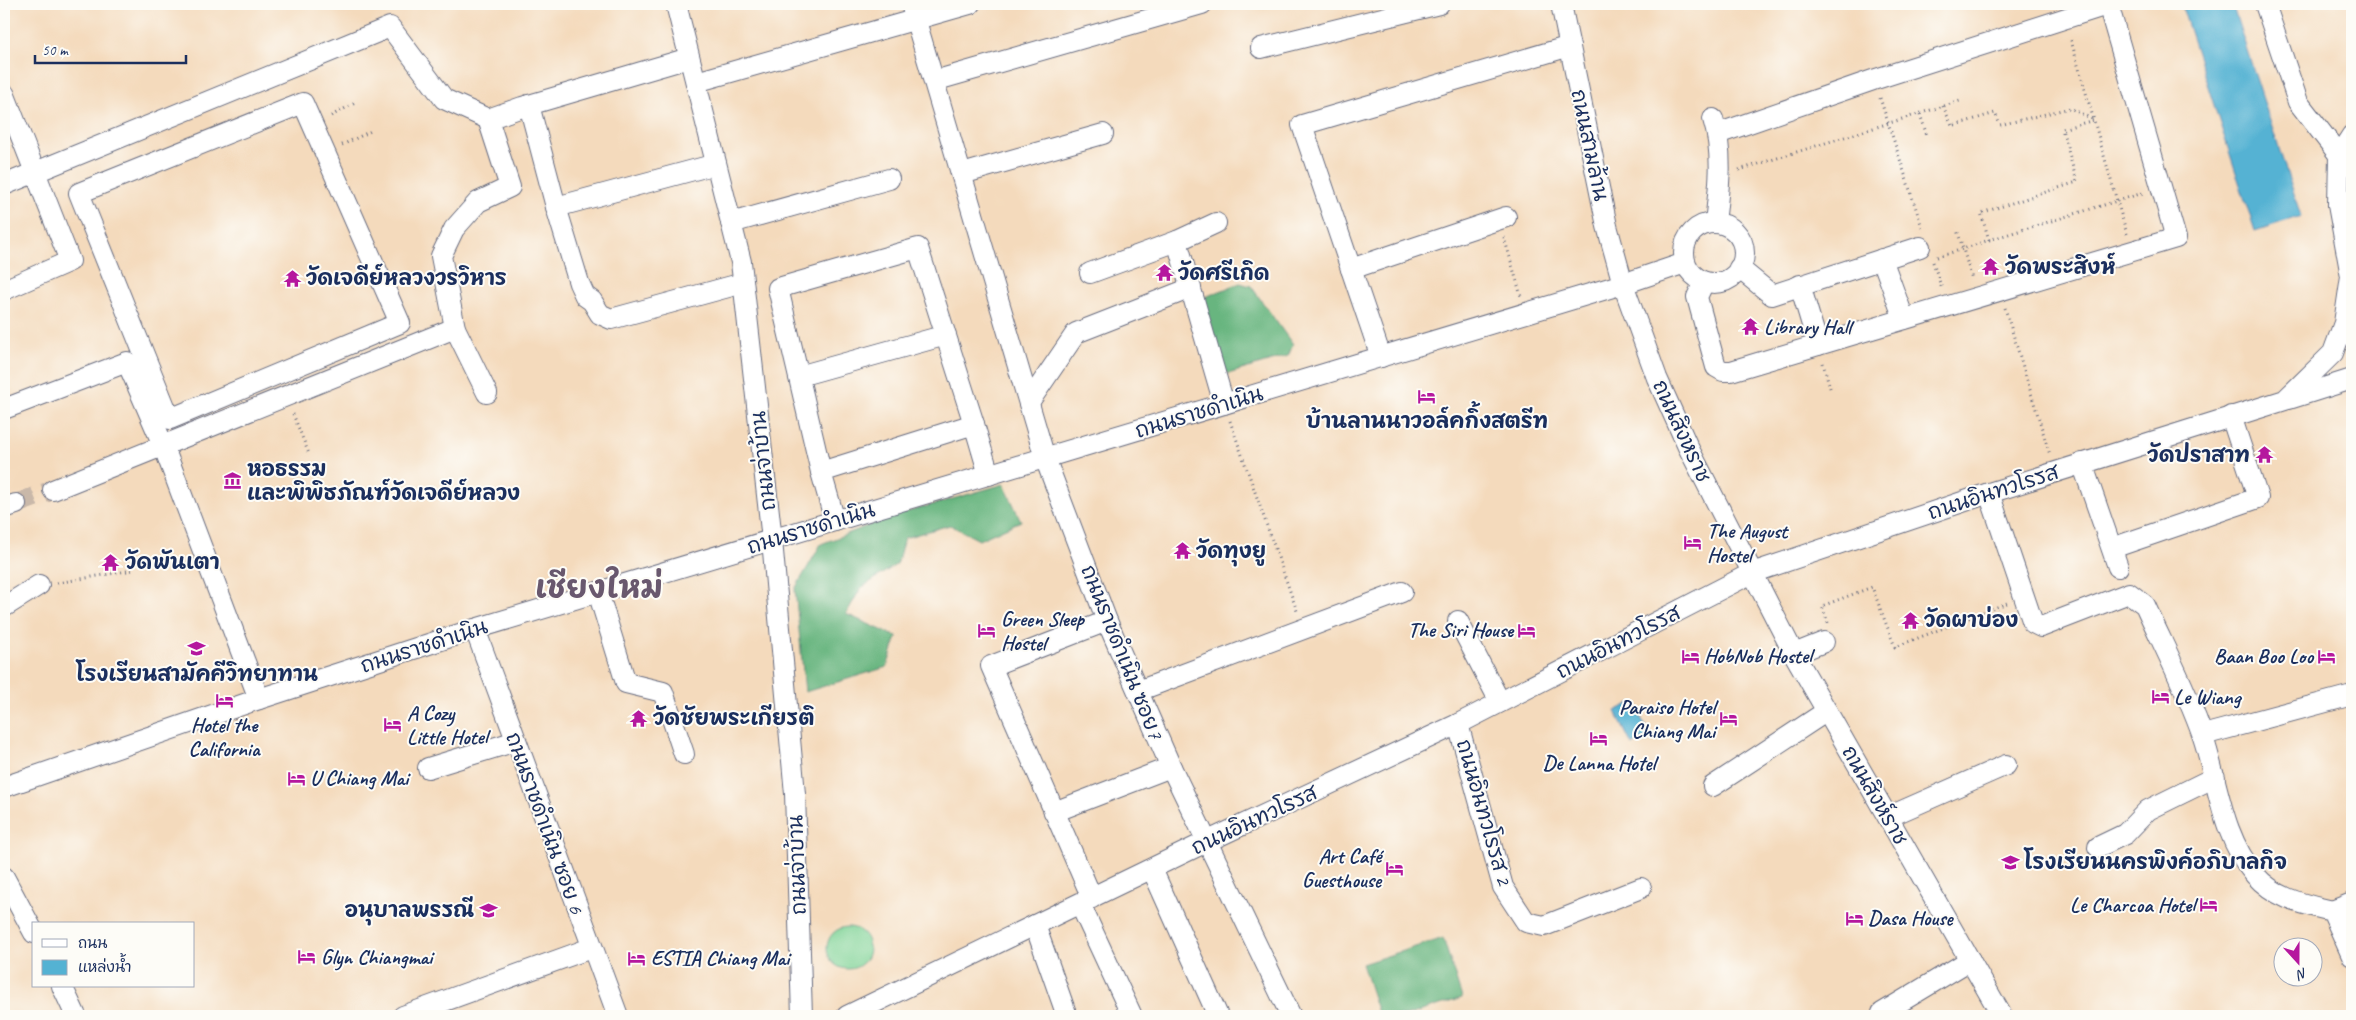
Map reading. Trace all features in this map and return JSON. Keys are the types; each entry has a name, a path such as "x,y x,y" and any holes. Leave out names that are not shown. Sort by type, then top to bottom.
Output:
{"street":[{"name":"ถนนจ่าบ้าน","path":"676,4 741,262 772,540 795,794 802,1016"},
{"path":"696,82 914,12 970,4"},
{"path":"934,80 1202,4"},
{"path":"1261,48 1439,4"},
{"name":"ถนนสามล้าน","path":"1562,4 1607,226 1623,284"},
{"path":"1704,282 1697,297 1716,367 1722,371 1731,371 2176,238 2109,4 1874,80 1715,126 1720,176 1715,223"},
{"path":"2265,4 2298,102 2339,155 2352,135"},
{"name":"ถนนราชดำเนิน ซอย7","path":"914,12 1045,458 1107,621 1171,767 1291,1016"},
{"path":"4,185 390,27 444,99 470,113 488,119 529,105 690,58"},
{"path":"1381,357 1302,125 1570,46"},
{"path":"4,93 70,261 4,290"},
{"path":"304,103 312,126 400,323 170,418 79,193 304,103"},
{"path":"529,105 556,206 585,296 592,302 600,314 611,318 744,289 778,288 918,248 989,475"},
{"path":"487,393 455,328 441,256 454,228 478,202 510,187 488,119"},
{"path":"962,174 1103,134"},
{"name":"ถนนอินทวโรรส","path":"847,1016 1206,842 1458,724 1752,573 1989,493 2285,400 2333,353 2344,323 2352,278 2338,205 2339,155"},
{"path":"556,206 716,164"},
{"path":"731,223 889,179"},
{"path":"1350,269 1502,218"},
{"path":"1090,273 1177,241 1216,222"},
{"path":"1715,223 1725,225 1734,231 1740,239 1743,259 1733,276 1724,281 1704,282 1689,271 1685,263 1685,244 1696,228 1715,223"},
{"path":"1739,268 1772,294 1882,259 1922,239"},
{"path":"1177,241 1224,404"},
{"path":"1882,259 1904,320"},
{"name":"ถนนราชดำเนิน","path":"4,787 259,699 475,629 1623,284 1685,263"},
{"name":"ถนนสิงหราช","path":"1623,284 1657,378 1688,447 1752,573"},
{"path":"1800,285 1818,345"},
{"path":"778,288 821,472 835,521"},
{"path":"1029,402 1076,333 1191,288"},
{"path":"53,490 455,328"},
{"path":"798,376 946,335"},
{"path":"4,409 128,362 163,446 259,699"},
{"path":"2285,400 2352,379"},
{"path":"2112,548 2258,498 2231,416"},
{"path":"821,472 974,424"},
{"path":"2082,463 2118,567"},
{"path":"1989,493 2032,623 2041,627 2129,593 2145,605 2203,735 2225,818 2235,844 2255,875 2289,901 2332,911 2352,903"},
{"path":"1735,539 1764,560 1780,564"},
{"name":"ถนนสิงห์ราช","path":"1752,573 1794,654 2002,1016"},
{"path":"4,606 39,585"},
{"path":"598,592 626,683 663,692 684,754"},
{"path":"1138,691 1402,592"},
{"path":"1107,621 992,666 1054,812 1086,901 1132,1016"},
{"path":"1458,621 1500,702"},
{"name":"ถนนราชดำเนิน ซอย 6","path":"475,629 591,948 618,1016"},
{"path":"1794,654 1824,642"},
{"path":"2203,735 2352,695"},
{"path":"1713,786 1827,711"},
{"name":"ถนนอินทวโรรส 2","path":"1458,724 1503,887 1526,922 1544,926 1641,888"},
{"path":"428,768 516,741"},
{"path":"1888,817 2006,765"},
{"path":"1054,812 1171,767"},
{"path":"2098,847 2124,834 2148,810 2215,777"},
{"path":"1152,869 1218,1016"},
{"path":"4,877 32,929"},
{"path":"2332,911 2352,956"},
{"path":"1035,925 1067,1016"},
{"path":"403,1016 591,948"},
{"path":"1882,1013 1970,960"},
{"path":"63,988 73,1015"}],"path":[{"path":"2064,19 2132,251"},
{"path":"1874,80 1890,124 1922,239"},
{"path":"1720,176 1963,100"},
{"path":"312,126 355,103"},
{"path":"1943,106 1952,126 1995,112 2000,125 2070,108 2094,120"},
{"path":"1920,114 1927,136"},
{"path":"1989,240 1981,213 2077,182 2062,129 2094,120"},
{"path":"324,153 371,132"},
{"path":"1948,306 1932,258 2161,188"},
{"path":"1502,218 1527,313"},
{"path":"1956,230 1978,297"},
{"path":"2000,291 2053,465"},
{"path":"1818,345 1831,391"},
{"path":"1224,404 1304,629"},
{"path":"39,585 133,570"},
{"path":"1824,642 1834,638 1822,606 1872,587 1895,646 2024,597"}],"green space":[{"path":"1240,283 1251,286 1293,345 1288,356 1228,374 1220,367 1202,305 1205,297"},
{"path":"1004,484 1021,521 979,540 950,525 904,538 897,564 861,588 846,614 897,637 887,667 805,692 795,589 821,544 893,516"},
{"path":"844,927 852,927 863,933 869,948 863,963 852,969 844,969 833,963 827,952 827,944 833,933"},
{"path":"1443,938 1462,998 1406,1016 1379,1016 1362,964"}],"water":[{"path":"2192,4 2232,4 2301,216 2255,231 2182,7"},
{"path":"1633,702 1650,735 1632,745 1615,711"}],"tunnel":[{"path":"16,504 53,490"}],"place":[{"name":"วัดพระสิงห์","path":"1991,267"},
{"name":"วัดศรีเกิด","path":"1164,273"},
{"name":"วัดเจดีย์หลวงวรวิหาร","path":"292,278"},
{"name":"Library Hall","path":"1750,327"},
{"name":"บ้านลานนาวอล์คกิ้งสตรีท","path":"1427,396"},
{"name":"วัดปราสาท","path":"2264,455"},
{"name":"หอธรรม และพิพิธภัณฑ์วัดเจดีย์หลวง","path":"233,481"},
{"name":"The August Hostel","path":"1693,543"},
{"name":"วัดทุงยู","path":"1182,551"},
{"name":"วัดพันเตา","path":"111,562"},
{"name":"วัดผาบ่อง","path":"1910,620"},
{"name":"The Siri House","path":"1527,630"},
{"name":"Green Sleep Hostel","path":"987,631"},
{"name":"โรงเรียนสามัคคีวิทยาทาน","path":"197,649"},
{"name":"HobNob Hostel","path":"1690,656"},
{"name":"Baan Boo Loo","path":"2327,656"},
{"name":"Le Wiang","path":"2160,697"},
{"name":"Hotel the California","path":"224,700"},
{"name":"วัดชัยพระเกียรติ","path":"639,718"},
{"name":"Paraiso Hotel Chiang Mai","path":"1729,719"},
{"name":"A Cozy Little Hotel","path":"393,725"},
{"name":"De Lanna Hotel","path":"1599,738"},
{"name":"U Chiang Mai","path":"296,778"},
{"name":"โรงเรียนนครพิงค์อภิบาลกิจ","path":"2010,862"},
{"name":"Art Café Guesthouse","path":"1395,868"},
{"name":"Le Charcoa Hotel","path":"2209,905"},
{"name":"อนุบาลพรรณี","path":"488,910"},
{"name":"Dasa House","path":"1854,918"},
{"name":"Glyn Chiangmai","path":"307,957"},
{"name":"ESTIA Chiang Mai","path":"637,958"}],"district":[{"name":"เชียงใหม่","path":"599,587"}]}
